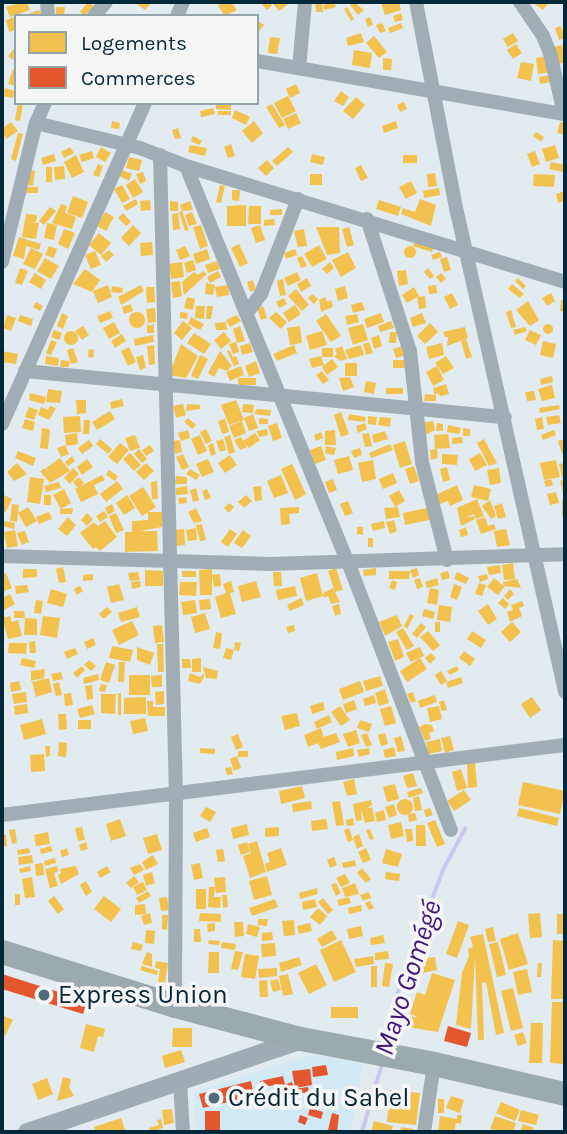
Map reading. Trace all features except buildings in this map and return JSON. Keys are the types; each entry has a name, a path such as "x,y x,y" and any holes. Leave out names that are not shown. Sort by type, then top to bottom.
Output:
{"highway":[{"path":"2,952 175,1006 301,1039 434,1064 565,1094"}],"street":[{"path":"299,68 305,2"},
{"path":"416,2 468,253 565,692"},
{"path":"259,61 564,113 547,44 520,2"},
{"path":"2,262 36,123 44,105"},
{"path":"2,424 144,105"},
{"path":"36,123 126,144 186,166 367,219 565,282"},
{"path":"160,155 176,794 175,1006"},
{"path":"186,166 348,562 422,762 451,830"},
{"path":"247,313 258,301 298,199"},
{"path":"367,219 410,351 415,384 414,409 422,462 447,560"},
{"path":"25,371 505,416"},
{"path":"2,556 170,563 447,560 565,554"},
{"path":"2,815 565,746"},
{"path":"27,1132 301,1039"},
{"path":"424,1132 434,1064"},
{"path":"180,1082 183,1132"}],"shaded area":[{"path":"305,1056 330,1057 363,1064 350,1132 196,1132 194,1092"}],"waterway":[{"name":"Mayo Gomégé","path":"385,1046 390,1017 407,965 443,870 465,829"},
{"name":"Mayo Gomégé","path":"362,1132 382,1064"}],"place":[{"name":"Express Union","path":"44,995"},
{"name":"Crédit du Sahel","path":"214,1098"}]}
